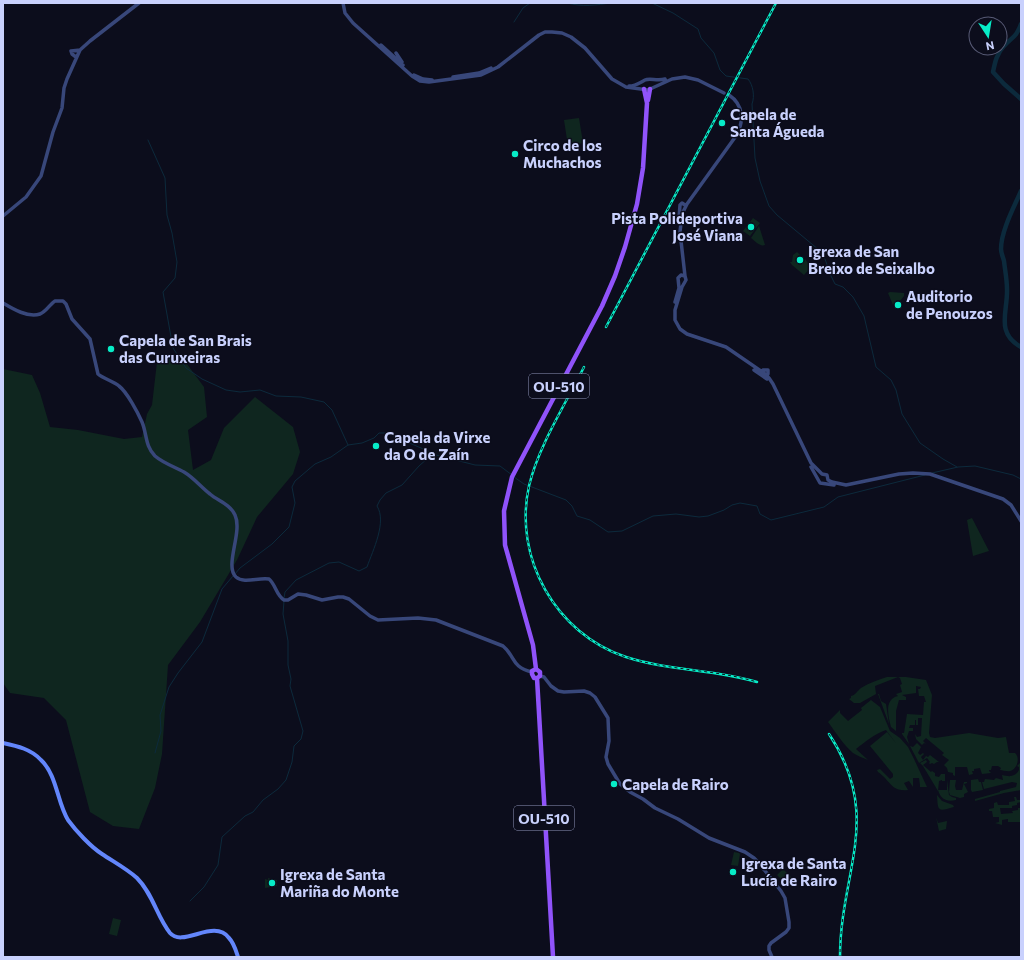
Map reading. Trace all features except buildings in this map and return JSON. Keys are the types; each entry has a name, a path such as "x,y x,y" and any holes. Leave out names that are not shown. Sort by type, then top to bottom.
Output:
{"main road":[{"path":"644,88 647,103"},
{"path":"647,103 651,88"},
{"name":"OU-510","path":"553,957 539,671 534,671 533,645 505,545 504,511 512,477 602,306 619,265 632,224 640,188 645,148 647,103"},
{"path":"534,671 533,677 539,677"},
{"path":"3,743 26,750 36,755 45,763 52,777 65,813 72,824 93,847 132,874 140,882 152,900 167,928 173,935 182,938 207,931 220,932 230,939 238,957"}],"street":[{"path":"3,216 26,196 41,176 53,132 62,108 66,84 80,50 139,3"},
{"path":"344,4 347,13 368,36 374,40"},
{"path":"344,4 345,13 349,18 368,36 393,55 412,76 420,81 429,82 460,78"},
{"path":"363,30 420,81 430,81 480,73"},
{"path":"444,78 469,78 488,73 541,34 549,32 560,33 571,37 580,43 613,80 629,88 651,88 674,78 688,78 702,82 726,94"},
{"path":"76,57 71,52 80,50"},
{"path":"469,78 506,60"},
{"path":"408,70 421,78 433,80"},
{"path":"651,81 658,81 676,76 689,76 706,82 736,102 740,108 742,118 738,132 685,208 680,228"},
{"path":"622,85 634,86 646,80 663,82"},
{"path":"651,81 651,88"},
{"path":"643,82 642,86 644,88"},
{"path":"735,353 686,336 679,331 674,322 673,306 679,288 678,279 682,276 678,233 679,218 682,208 734,135 740,121 739,110 736,102"},
{"path":"685,204 693,196"},
{"path":"682,208 680,217 682,276 686,281 674,310 675,320 679,327 687,334 722,345 735,353 764,375 773,384 810,461 822,474 827,475 827,481"},
{"path":"679,282 684,283"},
{"path":"3,303 14,310 34,314 41,314 55,301 63,301 66,304 72,319 90,339 98,374 120,386 139,415 143,424 146,441 156,457 191,477 235,514 238,528 232,565 233,573 236,577 241,580 257,578 269,579 280,597 284,600 288,600 298,594 322,600 343,597 349,599 370,616 378,620 418,618 436,620 502,646 520,668 534,671"},
{"path":"722,348 764,375 820,483 827,481 842,486 848,486 907,475 933,475 1000,498 1011,505 1021,521"},
{"path":"818,478 822,474"},
{"path":"539,677 544,677 551,686 558,690 564,692 584,691 595,697 608,718 609,741 606,757 608,764 620,784 630,792 644,799 655,808 678,819 708,838 745,852 758,862 782,891 789,922 789,928 786,932 769,946 772,957"}],"green space":[{"path":"579,118 583,143 568,146 564,120"},
{"name":"Pista Polideportiva José Viana","path":"753,218 760,223 750,236 743,231"},
{"path":"759,226 765,245 759,244 751,238"},
{"path":"797,252 801,256 796,261 799,264 805,259 811,267 804,275 790,262 792,262 793,255"},
{"path":"888,293 904,293 904,296 900,301 893,305"},
{"path":"181,356 204,387 207,417 188,430 193,470 211,460 224,428 255,397 293,427 300,452 293,474 257,517 237,560 200,622 168,665 162,754 155,788 139,829 113,826 90,812 66,720 44,698 10,693 3,683 3,369 32,375 40,393 50,427 78,430 124,439 142,437 147,414 152,405 157,362"},
{"path":"972,518 989,551 973,556 967,520"},
{"path":"887,677 898,677 875,686 876,694 860,703 854,703 849,699 864,686"},
{"path":"898,677 926,680 932,695 930,737 935,738 969,733 998,738 1006,737 1009,753 1015,753 1017,755 1018,760 1015,768 1008,771 1000,770 1001,768 998,766 992,766 991,770 989,770 991,773 982,774 980,768 974,769 974,771 972,771 973,774 969,775 967,767 955,767 955,776 953,775 953,773 948,772 944,765 949,760 942,755 944,753 926,738 923,741 926,744 924,743 922,745 916,739 915,734 917,737 921,736 922,718 918,718 918,725 916,725 915,720 915,725 910,725 909,728 913,728 913,731 909,731 907,737 909,744 902,734 904,733 907,714 923,715 924,702 926,702 924,696 919,696 918,689 921,687 916,686 916,693 902,695 906,697 906,700 899,700 896,711 896,731 891,727 888,713 889,704 898,696 896,694 902,692 900,685 902,684 900,678"},
{"path":"878,694 881,701 886,704 889,724"},
{"path":"871,700 880,707 890,731 900,738 908,747 927,787 920,787 919,778 913,778 913,787 909,781 904,783 908,790 894,788 878,772 877,770 880,769 890,779 893,777 893,774 870,746 887,732 896,743 886,730 866,741 856,749 868,760 853,753 828,722 840,710 840,713 848,721 862,710 861,708"},
{"path":"917,743 921,747 918,753 920,755 923,753 924,754 921,757 923,760 926,756 928,757 930,755 939,762 930,764 927,758 919,763 910,746 913,747"},
{"path":"926,760 927,762 923,765 931,772 932,771 935,773 935,776 939,777 941,774 945,774 945,781 939,781 938,791 920,763"},
{"path":"1020,763 1021,790 975,801 975,799 1016,787 1017,783 1012,782 984,789 982,782 984,782 985,779 994,780 996,778 1003,780 1002,775 1014,775 1019,770 1019,767 1017,766"},
{"path":"978,779 979,782 981,782 983,790 972,792 971,780"},
{"path":"947,780 949,795 956,798 956,800 945,800 939,793 938,790 947,790"},
{"path":"950,780 956,780 956,790 962,790 964,782 967,782 964,784 968,792 964,794 964,797 960,798 950,795"},
{"path":"937,795 942,801 953,805 954,807 941,810 938,807"},
{"path":"1014,797 1016,797 1017,800 1021,800 1021,802 1012,806 1012,808 1000,808 1001,814 1013,813 1012,811 1021,808 1021,824 1020,822 1008,822 1008,819 1002,820 1002,825 995,823 999,822 999,817 993,817 992,811 989,811 989,809 994,808 994,803 997,802 998,805 1009,805 1009,802 1015,801"},
{"path":"936,817 938,823 947,821 946,829 939,831"},
{"path":"734,852 740,854 738,866 731,865"},
{"path":"783,869 794,880 788,886 777,875"},
{"path":"268,878 277,880 277,886 265,888 265,879 268,880"},
{"path":"113,918 121,920 117,936 109,934"}],"waterway":[{"path":"514,22 523,8 530,3"},
{"path":"567,3 584,5 611,3"},
{"path":"652,3 673,13 698,29 701,38 714,53 720,70 726,76 748,79 750,81 753,94 752,104 755,158 760,181 769,206 777,215 819,250 825,259 835,284 843,287 853,297 864,316 876,367 891,380 896,390 902,414 920,443 957,467"},
{"path":"1021,24 1016,34 1004,46 998,55 993,72 1021,99"},
{"path":"148,140 165,178 167,215 177,262 175,278 163,292 173,348 186,368 202,379 226,390 240,392 260,390 276,396 301,397 324,402 332,410 348,445"},
{"path":"1021,191 1005,227 1001,249 1007,286 1005,328 1013,341 1021,347"},
{"path":"235,574 240,568 272,544 289,527 295,503 292,487 295,481 315,464 331,457 348,445 362,443 374,438 379,433 386,433 435,454"},
{"path":"284,598 285,592 296,580 329,563 339,562 359,571 367,567 380,528 380,513 377,506 380,500 386,493 402,485 428,458 436,455 475,465 500,466 512,475"},
{"path":"932,473 958,467 975,466 1013,475 1021,479"},
{"path":"514,477 524,484 566,500 572,506 577,516 590,520 608,532 622,531 653,516 676,514 699,517 708,516 740,503 757,506 760,514 771,520 824,507 838,497 925,475"},
{"path":"155,753 161,731 160,715 169,687 202,642 222,589 233,576"},
{"path":"190,901 204,887 218,865 222,837 245,816 253,812 263,800 278,789 286,780 292,762 294,746 301,739 303,731 290,686 291,679 288,665 288,641 283,614 284,601"}],"railway":[{"path":"606,327 776,3"},
{"path":"584,367 553,425 533,471 529,486 526,513 528,540 534,566 545,590 560,612 579,631 601,646 626,657 642,662 724,675 757,682"},
{"path":"829,734 845,764 854,792 857,818 855,844 842,926 840,957"}],"place":[{"name":"Capela de Santa Águeda","path":"722,123"},
{"name":"Circo de los Muchachos","path":"515,154"},
{"name":"Pista Polideportiva José Viana","path":"751,227"},
{"name":"Igrexa de San Breixo de Seixalbo","path":"800,260"},
{"name":"Auditorio de Penouzos","path":"898,305"},
{"name":"Capela de San Brais das Curuxeiras","path":"111,349"},
{"name":"Capela da Virxe da O de Zaín","path":"376,446"},
{"name":"Capela de Rairo","path":"614,784"},
{"name":"Igrexa de Santa Lucía de Rairo","path":"733,872"},
{"name":"Igrexa de Santa Mariña do Monte","path":"272,883"}]}
